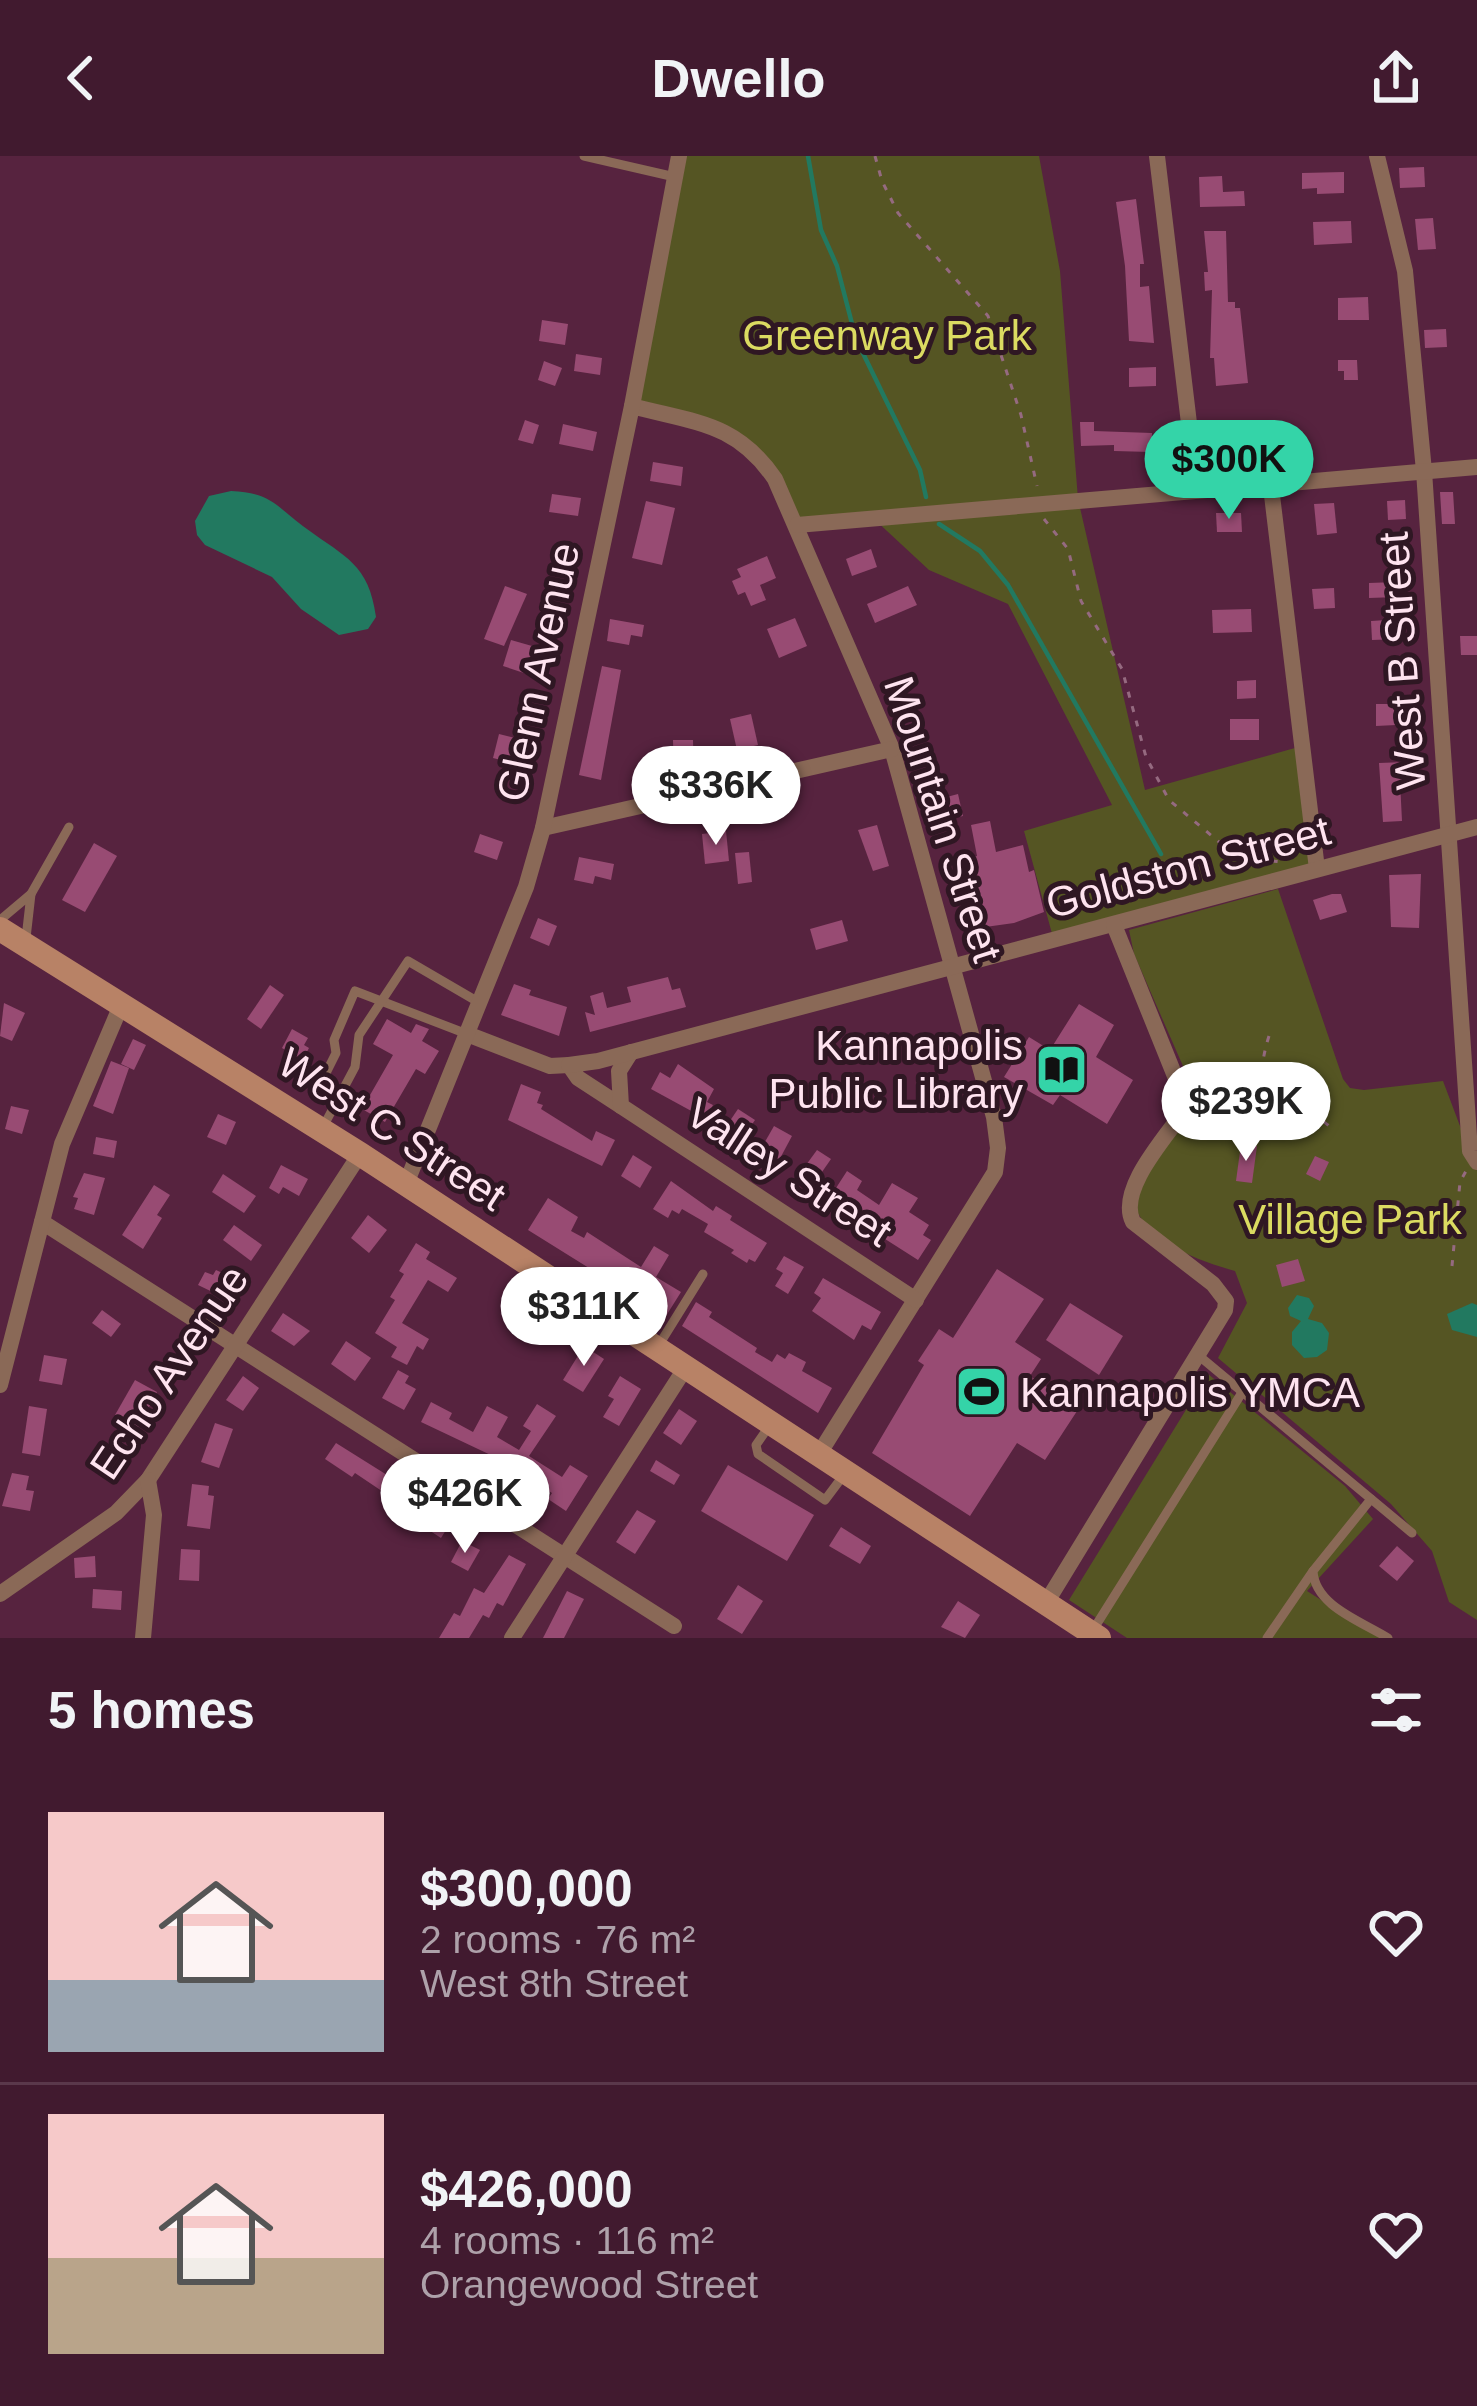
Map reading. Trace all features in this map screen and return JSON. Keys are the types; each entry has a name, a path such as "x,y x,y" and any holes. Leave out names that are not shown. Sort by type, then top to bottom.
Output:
{"main road":[{"name":"West C Street","path":"0,925 322,1129 1095,1635"}],"street":[{"name":"Glenn Avenue","path":"406,1184 526,887 543,828 679,156"},
{"path":"1157,156 1197,490"},
{"name":"West B Street","path":"1377,156 1405,272 1451,833 1470,1151 1477,1162"},
{"name":"Mountain Street","path":"632,406 734,434 759,454 796,525 892,749 994,1117 995,1172 819,1454"},
{"path":"796,525 1477,467"},
{"path":"1271,487 1317,869"},
{"path":"543,828 892,749"},
{"name":"Goldston Street","path":"568,1065 1477,827"},
{"path":"1046,1604 1225,1310 1226,1301 1214,1284 1133,1222 1126,1209 1130,1193 1184,1111 1186,1100 1114,925"},
{"path":"0,1385 62,1144 122,1003"},
{"name":"Valley Street","path":"467,1034 550,1066 568,1065 578,1078 916,1300"},
{"name":"Valley Street","path":"621,1106 619,1071 631,1052"},
{"name":"Echo Avenue","path":"0,1594 116,1513 148,1480 360,1154"},
{"path":"42,1222 674,1626"},
{"path":"512,1638 686,1367"},
{"path":"143,1638 154,1515 148,1480"}],"lane":[{"path":"584,156 675,177"},
{"path":"0,925 32,894 69,827"},
{"path":"26,944 32,894"},
{"path":"322,1129 356,1067 359,1035 408,962 480,1003"},
{"path":"334,1105 318,1089 336,1053 334,1040 355,991 467,1034"},
{"path":"334,1040 357,1057"},
{"path":"657,1348 703,1274"},
{"path":"1198,1355 1412,1533"},
{"path":"1095,1635 1243,1391"},
{"path":"772,1423 756,1445 758,1454 821,1498 828,1498 847,1472"},
{"path":"1267,1638 1371,1499"},
{"path":"1313,1571 1321,1597 1388,1638"}],"path":[{"path":"875,156 898,213 988,316 1021,415 1047,525 1072,559 1081,601 1122,669 1146,757 1168,800 1229,852 1251,861 1288,861 1295,866 1294,876"},
{"path":"1269,1036 1262,1071 1273,1094 1329,1126"},
{"path":"1249,1073 1262,1071"},
{"path":"1259,1103 1273,1094"},
{"path":"1452,1266 1460,1182 1477,1162"}],"green space":[{"name":"Greenway Park","path":"679,156 1039,156 1060,271 1078,499 1145,790 1302,746 1317,869 1054,941 1024,831 1112,805 1008,604 929,570 873,518 797,525 770,472 733,434 632,406"},
{"name":"Village Park","path":"1278,889 1343,1079 1350,1088 1364,1090 1443,1081 1477,1171 1477,1620 1449,1602 1432,1551 1391,1504 1218,1358 1247,1303 1235,1271 1191,1256 1163,1240 1134,1205 1142,1182 1194,1103 1193,1089 1134,954 1129,930"},
{"path":"1208,1374 1345,1486 1373,1519 1307,1591 1381,1638 1127,1638 1069,1600"}],"shaded area":[{"path":"231,491 273,503 353,564 373,599 376,617 368,629 339,635 301,609 272,577 205,545 195,521 209,496"},
{"path":"1297,1295 1309,1298 1314,1306 1308,1319 1322,1323 1329,1333 1327,1350 1317,1357 1304,1358 1292,1345 1292,1332 1301,1321 1290,1316 1288,1308"},
{"path":"1477,1305 1477,1337 1452,1330 1447,1314"}],"building":[{"path":"1424,167 1425,187 1400,188 1399,168"},
{"path":"1344,172 1344,193 1302,189 1302,173"},
{"path":"1222,176 1223,192 1244,191 1245,206 1200,207 1199,177"},
{"path":"1136,199 1144,264 1140,264 1140,287 1149,286 1154,343 1129,341 1116,202"},
{"path":"1433,218 1436,249 1418,250 1415,219"},
{"path":"1351,221 1352,243 1314,245 1313,222"},
{"path":"1204,231 1226,231 1228,302 1240,308 1248,383 1216,386 1214,358 1210,358 1212,290 1205,291"},
{"path":"1368,297 1369,320 1338,320 1338,298"},
{"path":"542,320 568,324 565,345 539,341"},
{"path":"1446,329 1447,347 1425,348 1424,330"},
{"path":"576,354 602,358 600,375 574,371"},
{"path":"1338,360 1357,360 1358,380 1344,380"},
{"path":"544,361 562,368 555,386 538,380"},
{"path":"1156,367 1156,386 1129,387 1129,368"},
{"path":"525,420 539,425 533,444 518,440"},
{"path":"1080,422 1094,422 1094,431 1152,433 1151,452 1114,451 1114,445 1081,446"},
{"path":"563,424 597,432 593,451 559,444"},
{"path":"653,462 683,467 681,486 650,481"},
{"path":"1440,492 1453,492 1455,524 1442,524"},
{"path":"552,494 581,498 578,516 549,512"},
{"path":"1405,500 1406,519 1388,520 1387,501"},
{"path":"646,501 675,508 662,565 632,558"},
{"path":"1334,503 1337,533 1317,535 1314,504"},
{"path":"1216,513 1241,513 1242,532 1217,532"},
{"path":"871,549 877,567 852,576 846,559"},
{"path":"767,556 776,578 760,585 766,600 751,606 745,592 738,595 732,581 741,577 737,569"},
{"path":"1396,582 1397,597 1369,598 1369,583"},
{"path":"505,586 527,594 504,646 484,639"},
{"path":"908,586 917,605 875,623 867,604"},
{"path":"1334,588 1335,608 1314,609 1312,589"},
{"path":"1251,609 1252,632 1213,633 1212,610"},
{"path":"795,618 807,646 779,658 767,629"},
{"path":"610,619 644,625 642,637 631,635 629,645 607,641"},
{"path":"1401,619 1401,639 1372,640 1371,621"},
{"path":"1460,636 1477,636 1477,655 1461,655"},
{"path":"511,640 539,648 530,675 503,666"},
{"path":"602,666 621,670 601,780 579,775"},
{"path":"1256,680 1256,698 1237,699 1237,681"},
{"path":"1376,704 1395,704 1396,725 1376,726"},
{"path":"751,714 758,745 737,750 730,719"},
{"path":"1230,719 1259,719 1259,740 1230,740"},
{"path":"499,734 531,742 525,766 493,758"},
{"path":"673,740 693,740 694,773 674,774"},
{"path":"1405,762 1406,781 1400,781 1402,821 1383,822 1379,763"},
{"path":"958,794 963,816 944,820 939,799"},
{"path":"990,821 996,852 1023,845 1044,912 1014,923 971,929 956,862 977,856 971,825"},
{"path":"877,825 889,866 873,871 858,830"},
{"path":"726,831 729,861 705,864 702,834"},
{"path":"480,834 503,842 497,860 474,852"},
{"path":"94,843 117,856 85,912 62,900"},
{"path":"749,852 752,882 738,884 735,853"},
{"path":"579,857 614,864 611,880 595,876 593,884 574,880"},
{"path":"1421,874 1419,928 1391,927 1389,875"},
{"path":"1341,894 1347,912 1320,920 1313,900"},
{"path":"538,918 557,926 549,946 530,938"},
{"path":"842,920 848,941 816,950 810,929"},
{"path":"668,977 672,990 680,988 686,1007 590,1032 585,1012 595,1015 590,996 603,992 607,1008 631,1002 627,987"},
{"path":"514,984 531,990 529,995 567,1007 559,1036 501,1015"},
{"path":"270,985 284,995 261,1029 247,1019"},
{"path":"4,1003 25,1013 12,1041 0,1036"},
{"name":"Kannapolis Public Library","path":"1079,1004 1114,1025 1096,1057 1133,1080 1107,1124 1060,1095 1053,1105 1004,1077 1029,1037 1050,1050"},
{"path":"387,1019 411,1033 416,1024 429,1029 422,1041 439,1051 425,1074 416,1069 385,1122 362,1109 393,1055 373,1044"},
{"path":"292,1029 308,1038 304,1045 309,1048 296,1072 285,1066 292,1054 282,1048"},
{"path":"133,1039 146,1045 134,1070 121,1064"},
{"path":"111,1061 129,1068 113,1114 93,1106"},
{"path":"1248,1063 1250,1080 1229,1082 1228,1064"},
{"path":"678,1064 714,1089 706,1119 651,1089 660,1072 670,1078"},
{"path":"521,1084 541,1092 537,1103 543,1105 541,1109 592,1141 596,1131 615,1140 602,1166 508,1120"},
{"path":"1254,1096 1263,1110 1223,1132 1215,1118"},
{"path":"11,1106 29,1110 22,1134 5,1129"},
{"path":"738,1109 755,1120 740,1142 723,1131"},
{"path":"218,1114 236,1122 226,1145 207,1137"},
{"path":"774,1126 792,1136 777,1164 758,1154"},
{"path":"96,1137 117,1141 114,1158 93,1154"},
{"path":"1241,1144 1257,1146 1252,1183 1236,1181"},
{"path":"817,1150 831,1159 813,1185 798,1176"},
{"path":"633,1155 652,1167 640,1188 621,1176"},
{"path":"1315,1156 1329,1162 1320,1181 1306,1174"},
{"path":"281,1165 308,1179 299,1196 283,1187 279,1194 269,1188"},
{"path":"847,1171 862,1181 857,1190 879,1205 892,1183 918,1198 909,1212 929,1225 923,1235 931,1240 918,1260 827,1202"},
{"path":"84,1173 105,1178 94,1215 74,1209 78,1198 73,1197"},
{"path":"223,1174 256,1196 244,1213 212,1192"},
{"path":"671,1181 713,1211 716,1206 732,1216 730,1220 767,1243 755,1262 749,1259 747,1263 731,1253 734,1250 704,1232 708,1224 682,1209 679,1214 672,1210 668,1218 653,1209"},
{"path":"154,1185 170,1195 143,1249 122,1235"},
{"path":"548,1198 578,1217 571,1231 584,1238 587,1232 641,1267 654,1246 669,1255 656,1277 681,1292 666,1316 528,1230"},
{"path":"368,1215 387,1230 369,1253 351,1238"},
{"path":"234,1225 262,1245 251,1261 223,1240"},
{"path":"416,1243 430,1252 426,1259 457,1278 448,1292 428,1280 402,1323 429,1339 423,1350 417,1346 407,1365 391,1357 397,1347 375,1333 395,1300 390,1297 404,1274 399,1271"},
{"path":"784,1256 804,1267 788,1294 775,1286 783,1273 776,1269"},
{"path":"1298,1259 1305,1281 1282,1287 1276,1265"},
{"name":"Kannapolis YMCA","path":"997,1269 1044,1299 1015,1342 1041,1359 1030,1376 1079,1408 1045,1460 1017,1443 970,1516 872,1453 924,1365 918,1361 939,1329 953,1338"},
{"path":"216,1270 235,1279 225,1298 198,1285 205,1272 213,1275"},
{"path":"823,1278 881,1312 871,1330 862,1325 854,1340 812,1311 821,1298 814,1293"},
{"path":"696,1302 712,1312 709,1317 772,1362 777,1354 785,1359 789,1353 806,1362 802,1371 832,1388 818,1413 682,1326"},
{"path":"1070,1303 1123,1336 1099,1375 1046,1340"},
{"path":"102,1310 121,1324 111,1337 92,1323"},
{"path":"283,1313 310,1331 294,1346 271,1331"},
{"path":"346,1341 371,1358 355,1381 331,1364"},
{"path":"584,1346 604,1359 583,1392 563,1380"},
{"path":"44,1355 67,1359 62,1385 39,1381"},
{"path":"398,1370 409,1376 405,1383 416,1389 404,1410 382,1398"},
{"path":"243,1376 259,1388 243,1411 226,1400"},
{"path":"620,1376 641,1389 619,1426 603,1417"},
{"path":"135,1380 157,1392 138,1428 115,1415"},
{"path":"431,1402 473,1432 487,1406 508,1417 497,1437 519,1450 531,1431 523,1426 537,1404 556,1416 529,1456 562,1477 570,1465 588,1476 566,1511 548,1499 552,1493 497,1458 421,1422"},
{"path":"29,1406 47,1409 40,1456 22,1453"},
{"path":"679,1409 697,1421 681,1445 663,1433"},
{"path":"215,1423 233,1429 219,1468 201,1462"},
{"path":"336,1443 454,1517 441,1538 409,1517 413,1512 325,1459"},
{"path":"656,1460 680,1475 674,1485 650,1471"},
{"path":"728,1465 814,1515 787,1561 701,1511"},
{"path":"12,1473 29,1476 26,1490 34,1491 30,1511 2,1506"},
{"path":"192,1484 209,1486 208,1495 214,1496 210,1529 187,1526"},
{"path":"637,1510 656,1521 635,1554 616,1542"},
{"path":"841,1527 871,1546 860,1564 829,1546"},
{"path":"462,1541 480,1550 468,1571 451,1562"},
{"path":"1397,1546 1414,1561 1397,1581 1379,1566"},
{"path":"181,1549 200,1550 199,1581 179,1580"},
{"path":"509,1555 526,1564 503,1606 497,1603 489,1618 483,1615 469,1638 439,1638 454,1613 460,1616 474,1588 484,1593"},
{"path":"95,1556 96,1577 75,1578 74,1558"},
{"path":"738,1585 763,1601 742,1634 717,1619"},
{"path":"93,1589 122,1591 121,1610 92,1608"},
{"path":"567,1591 584,1599 564,1638 543,1638"},
{"path":"958,1601 980,1615 965,1638 941,1627"}],"waterway":[{"path":"808,156 821,230 837,266 856,339 920,470 926,497"},
{"path":"939,524 980,551 1008,585 1161,854"}],"place":[{"name":"Kannapolis Public Library","path":"1062,1069"},
{"name":"Kannapolis YMCA","path":"981,1392"}]}
